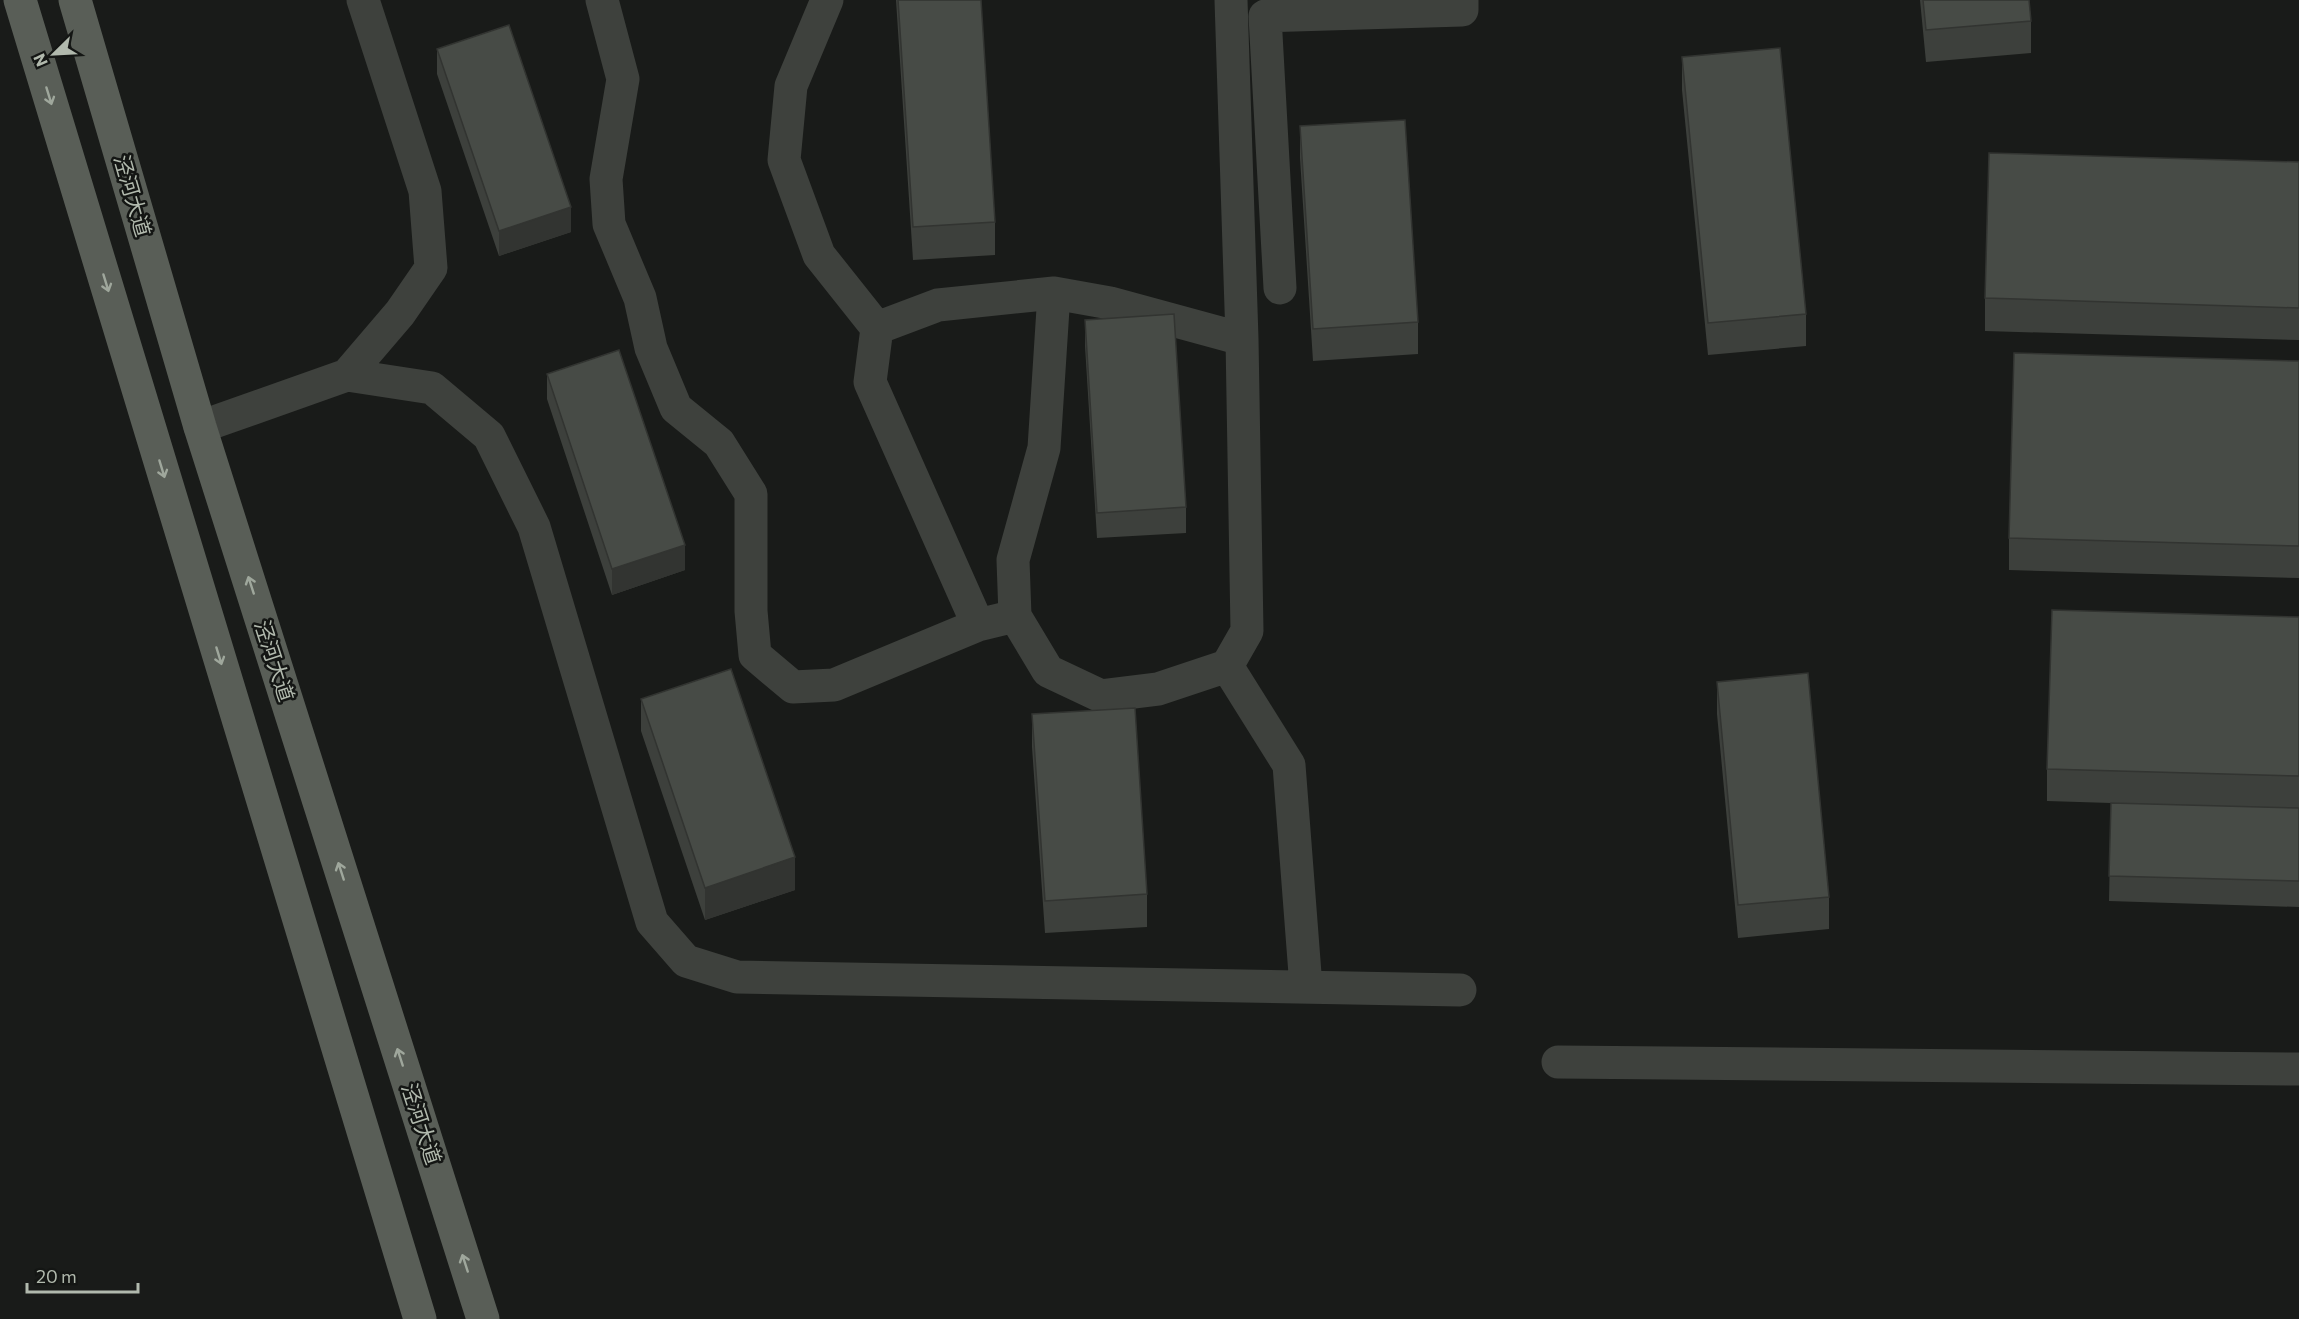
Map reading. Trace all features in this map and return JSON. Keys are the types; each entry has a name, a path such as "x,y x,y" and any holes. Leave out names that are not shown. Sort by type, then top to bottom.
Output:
{"main road":[{"path":"20,0 420,1319"},
{"name":"泾河大道","path":"75,0 200,427 483,1319"}],"street":[{"path":"347,375 400,313 431,268 425,191 363,0"},
{"path":"602,0 623,79 606,179 609,224 640,298 651,348 676,408 719,443 751,494 751,611 755,655 793,687 834,685 978,625 1015,616"},
{"path":"827,0 791,86 784,160 819,255 877,328 870,382 978,625"},
{"path":"1054,293 1044,448 1012,560 1015,616 1048,670 1101,696 1158,689 1227,666 1247,631 1242,339 1231,0"},
{"path":"1280,288 1265,16 1462,10 1462,0"},
{"path":"877,328 938,305 1054,293 1110,303 1242,339"},
{"path":"200,427 347,375 432,388 489,436 534,527 652,921 686,961 736,976 1460,990"},
{"path":"1227,666 1289,765 1305,987"},
{"path":"1558,1062 2299,1069"}],"building":[{"path":"898,0 981,0 995,222 913,227"},
{"path":"1923,0 2029,0 2031,21 1926,30"},
{"path":"509,25 571,207 499,231 437,49"},
{"path":"1780,48 1806,314 1708,323 1682,57"},
{"path":"1405,120 1418,322 1313,329 1300,126"},
{"path":"1989,153 2299,162 2299,308 1985,298"},
{"path":"1174,314 1186,507 1097,513 1085,320"},
{"path":"619,350 685,545 612,569 547,374"},
{"path":"2014,353 2299,361 2299,546 2009,538"},
{"path":"2052,610 2299,617 2299,776 2047,769"},
{"path":"731,669 795,857 705,888 641,699"},
{"path":"1808,673 1829,897 1738,905 1717,682"},
{"path":"1135,708 1147,894 1045,901 1032,714"},
{"path":"2111,803 2299,808 2299,881 2109,876"}]}
